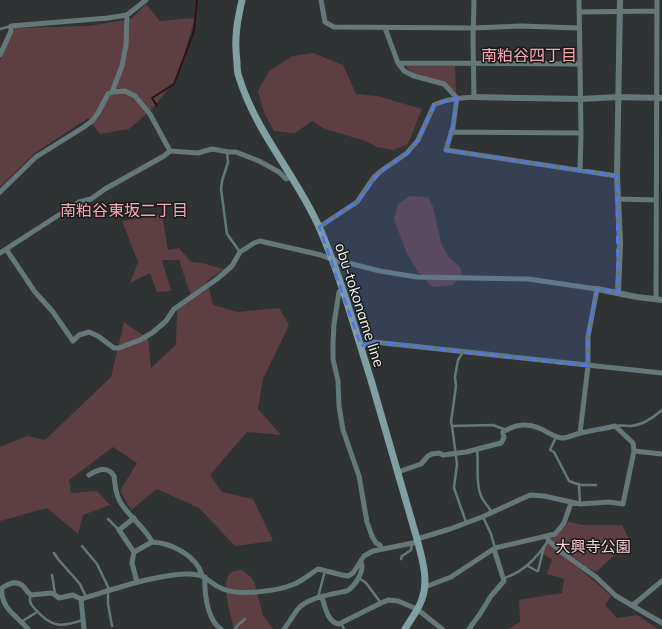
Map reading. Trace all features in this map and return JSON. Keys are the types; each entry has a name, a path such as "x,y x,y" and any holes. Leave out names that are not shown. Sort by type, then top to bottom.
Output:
{"main road":[{"name":"obu-tokoname line","path":"242,0 236,26 235,46 238,76 251,107 266,136 307,203 333,260 361,346 423,562 425,587 422,599 405,629"}],"street":[{"path":"0,55 11,31 11,26 127,15 146,0"},
{"path":"321,0 325,22 334,27 474,28 521,26 579,28"},
{"path":"474,0 474,97"},
{"path":"579,0 579,64 581,99 580,170"},
{"path":"618,293 620,242 617,176 620,0"},
{"path":"6,249 35,292 53,312 73,341 79,335 89,332 98,336 114,348 119,348 126,344 140,340 152,333 166,321 174,309 217,279 232,266 240,252 260,241 321,255 333,260 380,271 417,277 528,279 659,300 656,200 659,137 657,0"},
{"path":"579,12 657,11"},
{"path":"112,92 122,66 126,45 127,15"},
{"path":"385,28 398,63 404,71 414,76 444,84 457,98"},
{"path":"398,63 474,62 579,64"},
{"path":"0,192 36,157 92,121 101,109 108,94 112,92 125,91 135,96 150,114 170,151"},
{"path":"319,227 357,202 374,178 383,169 408,153 418,140 434,105 439,102 457,98 474,97 581,99 618,97 659,98"},
{"path":"457,98 453,127 446,150 617,176"},
{"path":"451,132 581,133"},
{"path":"0,253 79,202 91,199 105,189 164,156 170,151 198,153 212,149 236,152 259,161 279,172 286,178 291,176"},
{"path":"618,200 656,200"},
{"path":"343,288 339,292 333,337 333,359 338,376 339,406 343,430 359,476 367,522 372,536 381,548"},
{"path":"580,433 588,366 588,337 597,289"},
{"path":"361,346 374,342 662,374"},
{"path":"28,629 13,616 6,605 1,586 11,583 19,583 30,595 54,594 60,598 73,595 84,598 137,582 184,574 204,576 224,590 238,593 294,585 318,569 348,576 353,573 364,556 368,553 381,548 389,549 416,541 467,523 530,495 544,496 571,504 609,502 623,504 634,451 633,443 615,426 563,438 540,428 529,425 521,425 503,432 504,438 501,443 443,455 439,453 432,454 420,464 398,472"},
{"path":"634,451 662,454"},
{"path":"90,475 104,469 110,470 113,473 118,498 149,535 152,542"},
{"path":"425,587 451,577 494,549 548,538 555,534 564,523 571,504"},
{"path":"134,518 119,530 134,552 132,563 137,582"},
{"path":"548,538 560,551 596,577 609,591 662,623"},
{"path":"134,552 152,542 166,544 194,560 200,567 204,576 207,603 214,620 221,629"},
{"path":"469,629 491,596 502,584 504,578 500,573 494,549"},
{"path":"284,629 298,609 306,602 351,589 363,566 361,562"},
{"path":"633,605 662,581"},
{"path":"84,598 84,629"},
{"path":"320,598 330,620 336,624 388,600 398,601 417,609 442,629"}],"lane":[{"path":"0,29 11,26"},
{"path":"227,152 228,162 221,189 227,234 240,252"},
{"path":"463,351 463,354 458,360 455,377 456,386 451,422 457,464 454,488 467,523"},
{"path":"615,426 633,426 643,423 662,410"},
{"path":"452,426 493,426 506,430"},
{"path":"556,436 550,450 554,452 569,481 579,484 596,485"},
{"path":"477,449 478,482 481,496 492,513"},
{"path":"579,484 580,504"},
{"path":"483,517 491,534 494,549"},
{"path":"108,519 119,530"},
{"path":"504,578 518,573 528,566 544,546 548,538"},
{"path":"401,559 402,556 411,550 416,541"},
{"path":"82,546 97,564 108,591 108,604 112,626"},
{"path":"528,566 538,571 544,546"},
{"path":"54,553 80,584 84,598"},
{"path":"320,598 325,570"},
{"path":"52,575 55,592 54,594"},
{"path":"358,578 366,584 380,603"},
{"path":"30,595 29,600 31,605 45,620 51,623 67,624 84,620"},
{"path":"21,622 37,612"},
{"path":"235,629 245,620"},
{"path":"341,623 344,629"}],"highlighted area":[{"path":"457,98 453,127 446,150 617,176 618,293 597,289 588,337 588,366 374,342 361,346 319,227 357,202 381,171 407,153 418,140 434,105"}],"green space":[{"path":"146,4 160,21 195,18 177,79 151,110 129,129 100,134 88,118 35,153 0,187 0,61 14,28 89,26 131,19"},
{"path":"313,53 343,65 356,94 377,96 422,109 408,144 393,150 377,147 366,141 325,129 312,121 295,133 274,131 264,113 258,91 269,71 293,56"},
{"path":"407,66 455,66 456,94 452,89 415,74 407,68"},
{"path":"410,196 428,197 433,207 441,243 448,256 460,267 462,275 453,285 432,287 419,273 407,254 394,219 398,204"},
{"path":"162,214 168,250 179,248 191,262 202,263 224,269 207,281 213,305 237,312 279,308 289,325 263,379 258,409 281,435 247,432 210,475 222,492 253,499 273,541 235,546 199,508 157,489 131,510 120,491 137,463 113,447 69,480 71,493 97,491 110,505 83,515 78,534 47,508 0,521 0,447 27,436 45,440 111,377 124,322 148,339 151,368 176,345 177,309 192,299 179,260 162,260 171,291 157,292 150,273 130,283 138,262 122,221"},
{"name":"大興寺公園","path":"569,522 583,525 622,525 630,541 596,572 585,566 565,550 562,553 611,596 605,605 617,618 637,615 658,629 508,629 520,622 519,600 562,593 564,579 547,574 552,559 540,553 550,540"},
{"path":"242,570 251,577 255,584 263,615 273,629 234,629 227,599 226,582 228,576 232,572"}],"waterway":[{"path":"157,106 152,98 174,84 194,31 197,0"}],"district":[{"name":"南粕谷四丁目","path":"529,55"},
{"name":"南粕谷東坂二丁目","path":"124,210"}]}
